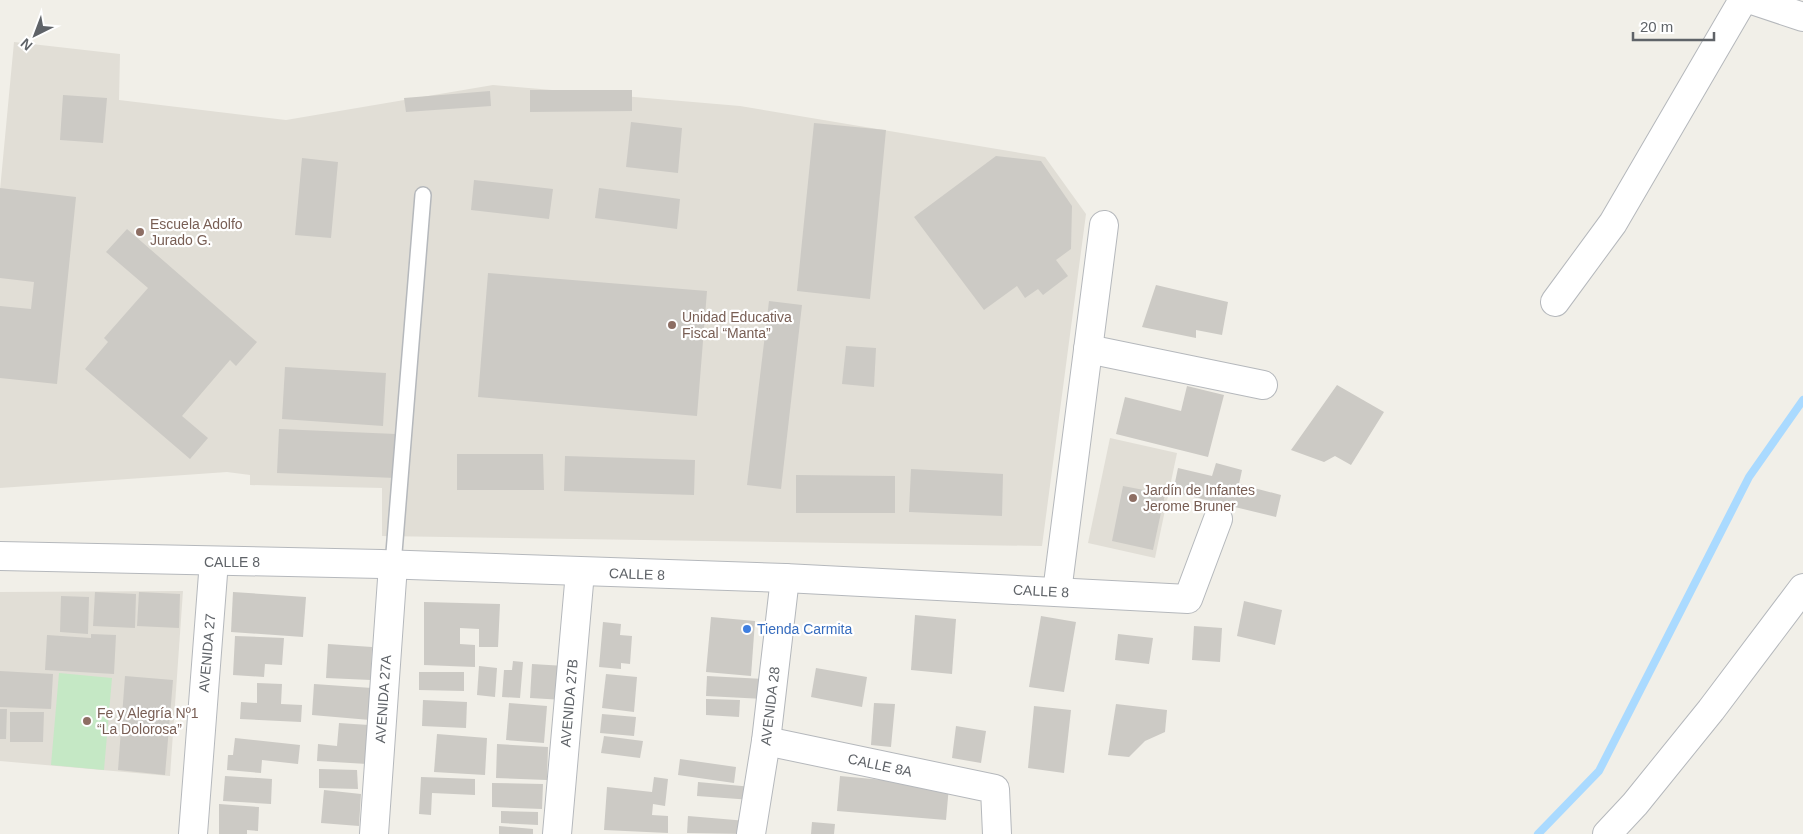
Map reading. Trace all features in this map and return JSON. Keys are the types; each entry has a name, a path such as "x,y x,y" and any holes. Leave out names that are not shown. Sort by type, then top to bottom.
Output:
{"street":[{"path":"1555,302 1613,224 1743,0"},
{"path":"1752,0 1799,10"},
{"path":"1058,592 1104,225"},
{"path":"1088,349 1263,385"},
{"name":"CALLE 8","path":"0,556 393,565 784,578 1188,599 1218,519"},
{"name":"AVENIDA 27","path":"192,834 214,561"},
{"name":"AVENIDA 27A","path":"374,834 393,565"},
{"name":"AVENIDA 27B","path":"557,834 580,572"},
{"name":"AVENIDA 28","path":"751,834 766,741 784,578"},
{"path":"1607,834 1635,804 1711,710 1803,588"},
{"name":"CALLE 8A","path":"766,741 995,789 997,834"}],"lane":[{"path":"393,565 423,195"}],"shaded area":[{"name":"Unidad Educativa Fiscal “Manta”","path":"14,42 120,54 119,100 286,120 493,85 740,106 1045,157 1086,214 1042,546 382,536 382,488 250,485 250,475 227,472 0,488 0,190"},
{"name":"Jardín de Infantes Jerome Bruner","path":"1110,438 1177,453 1155,558 1088,543"},
{"name":"Fe y Alegría Nº1 “La Dolorosa”","path":"183,591 170,776 0,761 0,592"}],"green space":[{"path":"59,673 112,678 104,770 51,765"}],"building":[{"path":"530,90 632,90 632,111 530,112"},
{"path":"490,91 491,106 406,112 404,98"},
{"path":"63,95 107,98 103,143 60,140"},
{"path":"631,122 682,128 678,173 626,167"},
{"path":"814,123 886,130 870,299 797,291"},
{"path":"996,156 1041,161 1072,206 1071,249 1056,260 1068,276 1043,295 1038,289 1025,298 1017,286 984,310 914,217"},
{"path":"302,158 338,162 331,238 295,235"},
{"path":"474,180 553,189 549,219 471,210"},
{"path":"0,188 76,197 57,384 0,378 0,306 31,309 34,282 0,278"},
{"path":"599,188 680,199 677,229 595,218"},
{"path":"127,229 257,342 236,366 230,360 182,416 208,438 190,459 85,369 108,342 104,338 148,288 106,252"},
{"path":"488,273 707,291 697,416 478,397"},
{"path":"1156,285 1228,302 1222,335 1196,330 1196,338 1142,327"},
{"path":"769,301 802,305 781,489 747,485"},
{"path":"846,346 876,348 874,387 842,384"},
{"path":"285,367 386,373 383,426 282,419"},
{"path":"1337,385 1384,412 1351,465 1335,456 1324,462 1291,450"},
{"path":"1187,386 1224,395 1208,457 1116,434 1125,397 1181,411"},
{"path":"279,429 396,434 395,478 277,473"},
{"path":"457,454 543,454 544,490 457,490"},
{"path":"565,456 695,460 694,495 564,491"},
{"path":"1216,463 1242,470 1239,484 1281,495 1276,517 1173,492 1178,468 1212,476"},
{"path":"911,469 1003,474 1002,516 909,512"},
{"path":"796,475 895,476 895,513 796,513"},
{"path":"1123,486 1165,494 1153,550 1112,541"},
{"path":"95,592 136,594 135,628 93,626"},
{"path":"139,592 180,594 179,628 137,626"},
{"path":"233,592 306,597 303,637 231,632"},
{"path":"61,596 89,597 88,634 60,632"},
{"path":"1244,601 1282,610 1275,645 1237,636"},
{"path":"424,602 500,604 498,647 479,647 479,629 460,628 460,644 475,645 475,667 424,665"},
{"path":"915,615 956,619 952,674 911,670"},
{"path":"1041,616 1076,622 1064,692 1029,687"},
{"path":"711,617 755,621 751,676 706,672"},
{"path":"603,622 621,624 620,635 632,636 630,664 621,663 621,669 599,667"},
{"path":"1194,626 1222,628 1220,662 1192,660"},
{"path":"91,634 116,635 114,674 45,670 47,635 91,638"},
{"path":"1118,634 1153,638 1149,664 1115,660"},
{"path":"235,636 284,638 282,665 265,664 264,677 233,675"},
{"path":"328,644 372,647 371,680 326,678"},
{"path":"513,661 523,662 520,698 502,697 504,670 512,670"},
{"path":"532,664 565,666 564,700 530,698"},
{"path":"479,666 497,668 495,697 477,695"},
{"path":"816,668 867,677 862,707 811,697"},
{"path":"0,671 53,674 51,709 0,707"},
{"path":"419,672 464,672 464,691 419,690"},
{"path":"606,674 637,677 634,712 602,708"},
{"path":"125,676 173,680 165,775 118,770"},
{"path":"707,676 765,679 764,699 706,696"},
{"path":"257,683 282,684 281,704 302,705 301,722 240,719 241,702 257,703"},
{"path":"314,684 372,688 370,720 312,715"},
{"path":"706,699 740,700 739,717 706,715"},
{"path":"423,700 467,702 466,728 422,726"},
{"path":"509,703 547,706 544,743 506,740"},
{"path":"874,703 895,704 891,747 871,745"},
{"path":"1116,704 1167,710 1165,732 1145,741 1129,757 1108,755"},
{"path":"1034,706 1071,710 1064,773 1028,768"},
{"path":"0,709 7,709 6,739 0,739"},
{"path":"10,712 44,712 43,742 10,742"},
{"path":"602,714 636,717 634,736 600,733"},
{"path":"339,723 369,725 367,764 317,761 318,744 337,746"},
{"path":"956,726 986,731 981,763 952,758"},
{"path":"437,734 487,738 485,775 434,772"},
{"path":"604,736 643,741 640,758 601,753"},
{"path":"235,738 300,745 298,764 262,760 261,773 227,770 228,755 233,755"},
{"path":"497,744 548,747 547,780 496,778"},
{"path":"680,759 736,767 734,783 678,775"},
{"path":"319,769 357,770 358,789 319,788"},
{"path":"225,776 272,779 271,804 223,801"},
{"path":"840,776 949,786 946,820 837,811"},
{"path":"421,777 475,779 475,795 432,793 431,815 419,814"},
{"path":"654,777 668,779 665,806 653,804 652,815 668,816 668,833 604,830 607,787 652,792"},
{"path":"698,782 753,787 752,800 697,796"},
{"path":"492,783 543,784 542,809 492,807"},
{"path":"324,790 361,794 359,826 321,823"},
{"path":"219,804 259,807 258,831 247,830 247,834 219,834"},
{"path":"501,811 538,812 538,825 501,823"},
{"path":"688,816 747,821 746,834 687,833"},
{"path":"812,822 835,824 834,834 811,834"},
{"path":"499,826 533,829 533,834 499,834"}],"waterway":[{"path":"1538,834 1599,771 1749,477 1803,400"}],"place":[{"name":"Escuela Adolfo Jurado G.","path":"140,232"},
{"name":"Unidad Educativa Fiscal “Manta”","path":"672,325"},
{"name":"Jardín de Infantes Jerome Bruner","path":"1133,498"},
{"name":"Tienda Carmita","path":"747,629"},
{"name":"Fe y Alegría Nº1 “La Dolorosa”","path":"87,721"}]}
